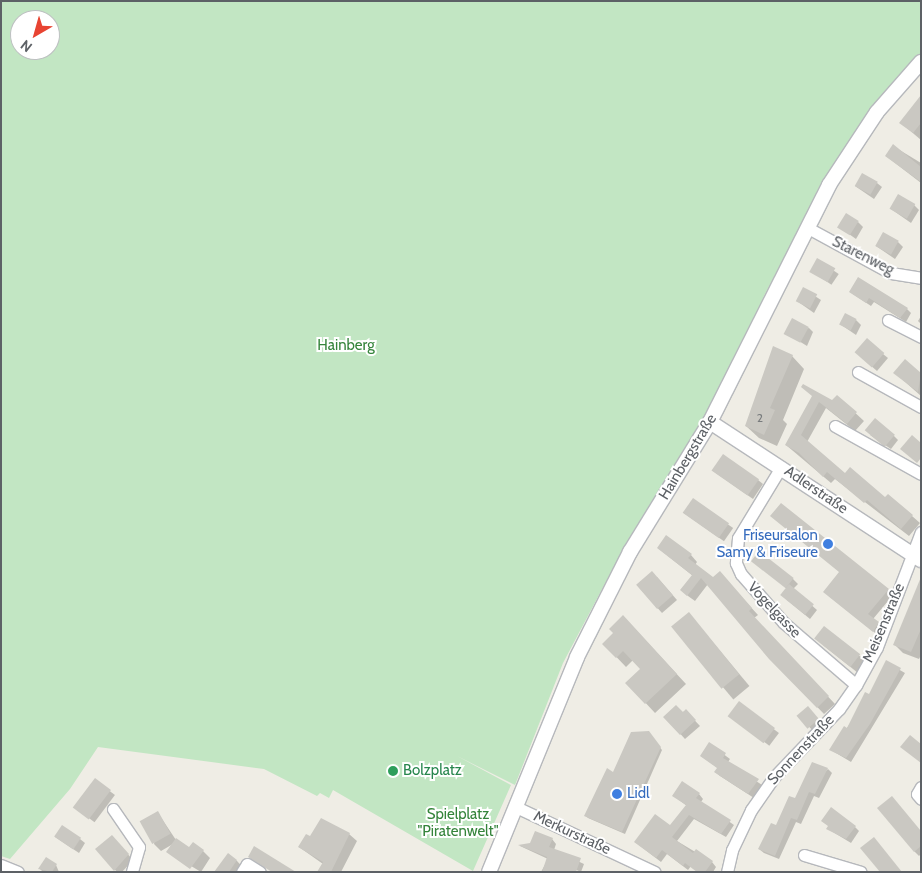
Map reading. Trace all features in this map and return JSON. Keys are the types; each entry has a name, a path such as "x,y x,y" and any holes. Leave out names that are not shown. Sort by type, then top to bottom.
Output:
{"street":[{"name":"Hainbergstraße","path":"489,872 577,656 615,579 710,422 808,228 852,148 921,62"},
{"name":"Starenweg","path":"808,228 891,273 921,278"},
{"path":"888,320 921,337"},
{"path":"858,372 921,407"},
{"name":"Adlerstraße","path":"710,422 781,466 916,557"},
{"path":"835,426 921,474"},
{"name":"Vogelgasse","path":"781,466 738,538 736,563 741,574 784,623 856,685"},
{"name":"Meisenstraße","path":"856,685 877,647 916,557 921,532"},
{"name":"Sonnenstraße","path":"727,872 732,850 751,810 774,777 839,709 856,685"},
{"path":"921,787 917,794 921,799"},
{"name":"Merkurstraße","path":"516,807 655,872"},
{"path":"113,809 139,847 132,872"},
{"path":"804,855 861,872"},
{"path":"242,872 247,864 260,872"}],"green space":[{"name":"Hainberg","path":"1,1 921,1 921,69 895,91 801,225 764,296 718,401 609,576 563,663 515,785 457,756 511,785 473,871 333,790 329,798 320,793 317,796 264,769 98,747 70,789 10,859 1,856"}],"building":[{"path":"921,95 921,123 913,133 899,123"},
{"path":"893,144 921,167 921,182 885,156"},
{"path":"862,173 878,182 870,195 855,186"},
{"path":"898,194 915,204 907,219 890,209"},
{"path":"846,213 859,221 850,235 837,227"},
{"path":"883,232 899,241 891,255 875,246"},
{"path":"817,258 835,268 828,282 809,272"},
{"path":"858,277 908,308 900,318 869,298 866,303 849,292"},
{"path":"803,287 817,294 810,309 796,301"},
{"path":"845,313 857,319 851,330 839,325"},
{"path":"792,318 809,327 800,343 784,334"},
{"path":"867,338 884,353 872,367 855,352"},
{"path":"773,346 793,355 770,408 775,410 764,435 745,426"},
{"path":"905,359 921,373 918,392 893,373"},
{"path":"803,384 832,400 837,395 857,412 847,424 819,402 801,435 845,473 850,467 885,497 888,494 913,515 901,529 867,500 864,503 827,472 823,477 799,453 785,445 812,396 801,387"},
{"path":"875,418 895,435 885,447 865,430"},
{"path":"912,435 921,443 921,458 917,463 900,449"},
{"path":"723,454 759,479 748,496 712,470"},
{"path":"693,498 729,523 719,538 683,513"},
{"path":"781,503 889,589 868,614 879,622 873,632 823,592 839,572 770,516"},
{"path":"666,535 692,554 688,558 713,577 720,571 752,608 749,611 829,696 817,708 769,659 701,578 687,596 680,590 692,575 657,548"},
{"path":"759,551 794,578 786,588 751,561"},
{"path":"652,571 673,595 657,609 636,585"},
{"path":"921,577 921,629 911,652 893,645"},
{"path":"789,584 814,604 805,615 780,595"},
{"path":"689,612 739,674 721,689 671,626"},
{"path":"623,615 677,674 645,704 625,683 640,669 623,651 616,658 602,644 613,633 609,629"},
{"path":"824,626 860,654 850,667 814,639"},
{"path":"886,660 901,668 870,724 846,758 829,750 844,726 847,728 865,692 869,694"},
{"path":"739,701 775,728 764,743 728,716"},
{"path":"676,705 683,712 686,709 696,720 680,735 663,717"},
{"path":"808,706 819,719 807,729 797,716"},
{"name":"Lidl","path":"649,731 661,747 622,832 584,816 607,768 613,772 631,732"},
{"path":"910,735 921,744 921,763 900,747"},
{"path":"709,742 726,753 723,758 759,779 748,794 714,772 717,768 700,756"},
{"path":"812,762 828,768 815,794 809,792 797,820 791,818 775,856 758,849 771,823 776,825 789,796 795,798"},
{"path":"95,778 111,790 89,820 73,808"},
{"path":"682,781 700,793 696,798 731,820 721,834 689,815 672,837 693,853 696,849 713,861 705,872 697,872 685,863 683,866 662,850 656,858 634,842 655,814 670,825 686,805 672,796"},
{"path":"892,796 921,831 921,846 914,852 877,808"},
{"path":"831,807 856,826 846,839 826,829 828,826 821,821"},
{"path":"158,811 171,834 152,844 140,821"},
{"path":"321,818 350,833 331,872 317,872 323,862 298,847 306,834 310,836"},
{"path":"62,825 81,838 73,849 54,837"},
{"path":"535,831 553,838 549,847 581,858 576,872 542,872 547,857 518,845 530,843"},
{"path":"112,835 129,854 114,871 95,849"},
{"path":"874,837 902,872 880,872 860,848"},
{"path":"176,838 189,847 193,842 204,850 190,869 166,852"},
{"path":"254,846 296,872 272,872 248,857"},
{"path":"228,853 237,860 229,872 214,872"},
{"path":"46,857 57,864 52,872 38,869"}],"place":[{"name":"Friseursalon Samy & Friseure","path":"828,544"},
{"name":"Bolzplatz","path":"393,771"},
{"name":"Lidl","path":"617,794"}],"park label":[{"name":"Spielplatz \"Piratenwelt\"","path":"458,822"}]}
